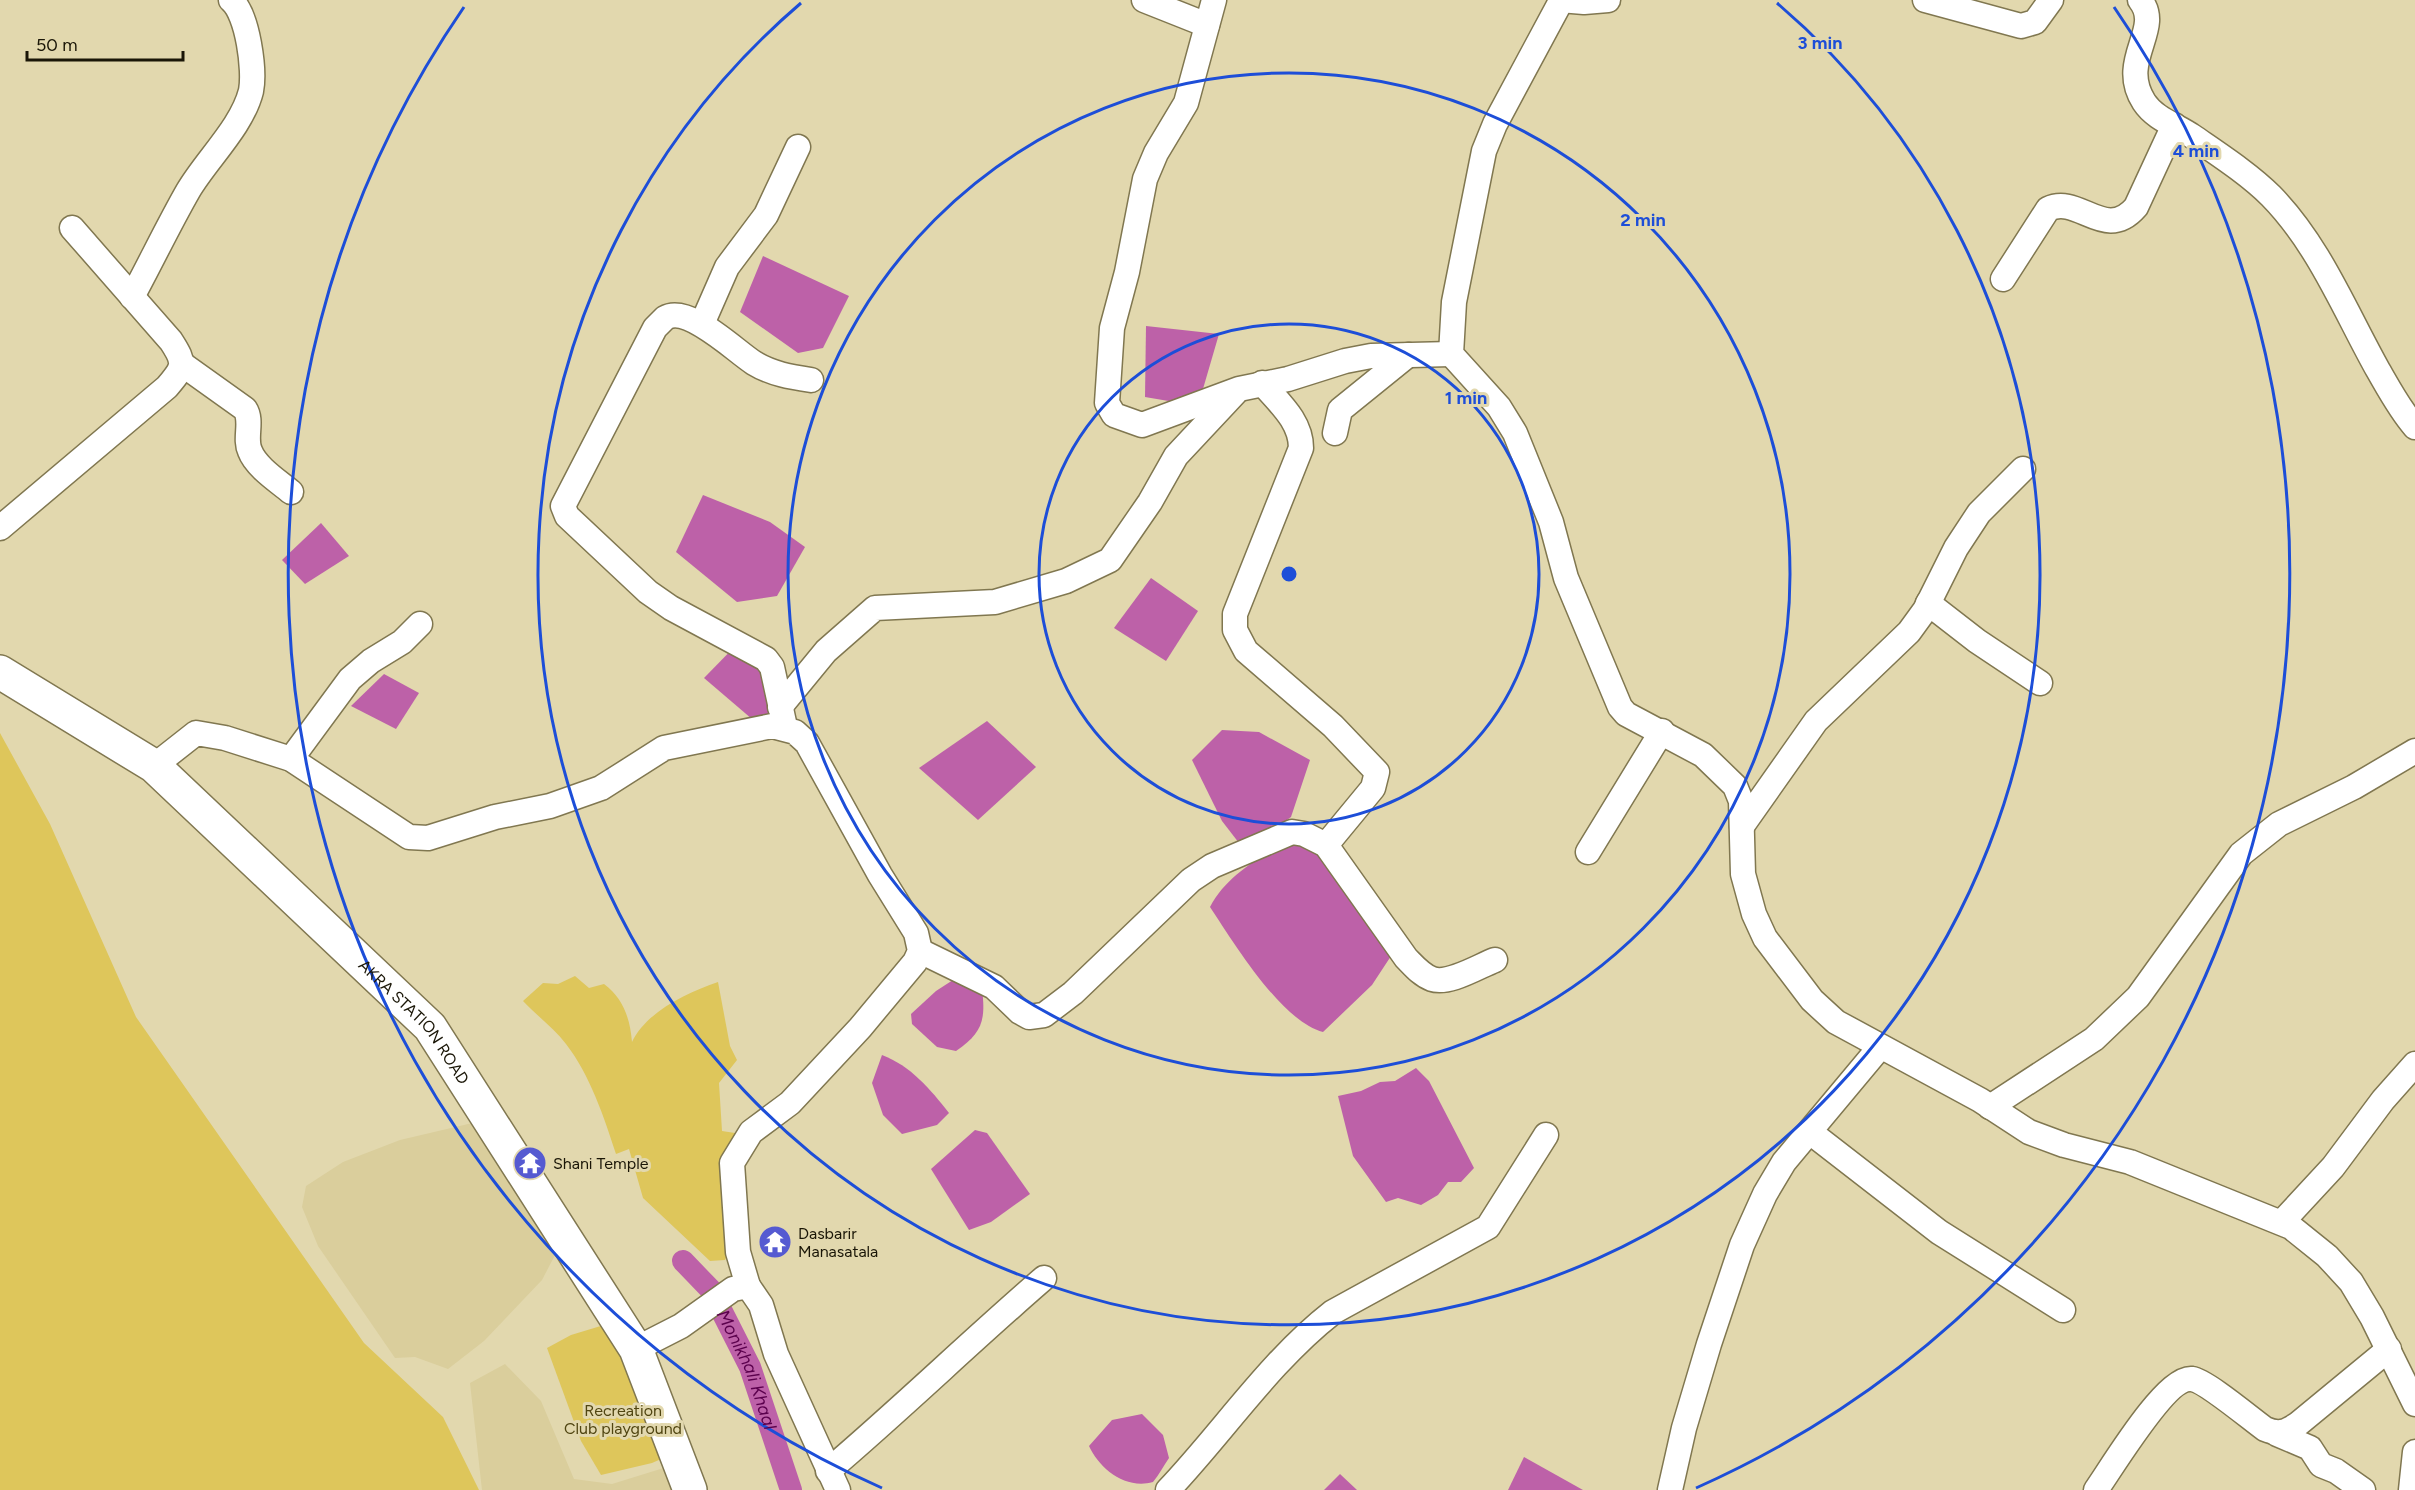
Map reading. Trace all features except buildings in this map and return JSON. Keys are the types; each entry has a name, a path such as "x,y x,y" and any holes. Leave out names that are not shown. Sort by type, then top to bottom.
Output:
{"main road":[{"name":"AKRA STATION ROAD","path":"0,672 154,766 430,1027 636,1349 690,1490"}],"street":[{"path":"132,297 187,192 244,110 250,92 251,65 244,23 240,11 231,0"},
{"path":"1144,0 1207,25"},
{"path":"1214,0 1186,103 1156,153 1145,179 1127,272 1112,327 1107,403 1114,415 1142,425 1239,389 1345,361 1408,355 1451,354"},
{"path":"1608,0 1561,1 1495,124 1484,151 1454,302 1451,354 1499,407 1515,433 1551,522 1566,578 1614,697 1626,714 1662,731 1703,755 1735,786 1741,801 1743,874 1754,914 1765,938 1812,1000 1836,1022 1990,1107 2029,1132 2064,1145 2130,1162 2291,1227 2327,1256 2351,1282 2389,1349 2415,1404"},
{"path":"1925,0 2021,26 2035,22 2051,0"},
{"path":"2140,0 2147,12 2148,25 2135,59 2136,83 2144,102 2154,114 2222,157 2271,196 2296,226 2320,261 2390,390 2415,427"},
{"path":"2003,279 2048,209 2055,205 2111,221 2119,221 2128,216 2136,207 2174,125"},
{"path":"702,324 727,267 766,215 798,147"},
{"path":"0,528 167,387 180,371 182,364 181,356 171,340 72,228"},
{"path":"812,380 786,376 754,363 702,324 677,316 666,317 655,328 567,497 563,511 648,592 671,608 766,659 772,667 783,717 807,743 880,875 916,933 920,951 915,962 860,1028 790,1103 751,1132 732,1163 740,1288 761,1305 776,1354 833,1480 978,1335 1044,1278"},
{"path":"1335,433 1340,410 1408,355"},
{"path":"182,364 245,409 249,414 249,450 254,459 291,492"},
{"path":"1262,383 1294,422 1301,434 1301,448 1235,615 1235,630 1246,651 1333,726 1377,772 1373,788 1326,845"},
{"path":"154,766 196,733 225,738 291,759 409,837 428,838 495,817 550,806 601,788 664,748 772,726 783,717 826,651 875,608 995,602 1066,580 1110,560 1150,502 1176,456 1239,389"},
{"path":"1742,826 1816,721 1909,632 1928,603 1956,548 1979,513 2023,469"},
{"path":"1928,603 1977,641 2040,683"},
{"path":"291,759 350,679 371,661 402,642 420,624"},
{"path":"1588,852 1662,731"},
{"path":"1990,1107 2094,1039 2139,997 2241,854 2279,824 2354,787 2415,751"},
{"path":"920,951 994,987 1020,1012 1029,1017 1044,1015 1073,993 1191,880 1212,866 1292,832 1304,834 1326,845 1406,958 1421,973 1433,980 1447,979 1495,960"},
{"path":"1670,1490 1684,1428 1709,1344 1742,1245 1765,1194 1784,1162 1880,1047"},
{"path":"2282,1222 2334,1167 2383,1100 2415,1064"},
{"path":"1810,1132 1939,1232 2063,1310"},
{"path":"1168,1490 1273,1368 1311,1330 1333,1312 1488,1227 1546,1135"},
{"path":"636,1349 681,1326 740,1288"},
{"path":"2277,1434 2286,1432 2298,1424 2389,1349"},
{"path":"2096,1490 2147,1417 2172,1387 2182,1381 2192,1379 2265,1429 2310,1448 2321,1465 2336,1471 2363,1490"},
{"path":"2411,1490 2415,1452"}],"shaded area":[{"path":"763,256 849,296 823,348 798,353 740,312"},
{"path":"1146,326 1219,334 1198,406 1145,397"},
{"path":"703,495 770,522 805,547 777,596 737,602 676,552"},
{"path":"321,523 349,556 305,584 282,560"},
{"path":"1151,578 1198,611 1166,661 1114,628"},
{"path":"747,634 791,699 759,725 704,678"},
{"path":"384,674 419,693 396,729 351,706"},
{"path":"987,721 1036,767 978,820 919,768"},
{"path":"1222,730 1259,732 1310,760 1291,817 1257,842 1239,843 1222,821 1192,760"},
{"path":"1297,836 1327,852 1391,956 1372,985 1323,1032 1307,1025 1275,997 1245,959 1210,907 1227,884 1248,866"},
{"path":"953,980 982,989 983,1000 982,1018 977,1032 956,1051 937,1047 912,1024 911,1014 936,991"},
{"path":"882,1055 911,1072 949,1113 937,1125 902,1134 883,1115 872,1083"},
{"path":"1416,1068 1429,1081 1474,1168 1461,1182 1448,1182 1438,1195 1421,1205 1398,1198 1386,1202 1353,1156 1338,1096 1361,1091 1380,1082 1395,1081"},
{"path":"485,1120 559,1236 555,1255 542,1280 484,1341 448,1369 415,1357 395,1358 318,1246 302,1207 306,1186 343,1162 400,1140"},
{"path":"975,1130 987,1133 1030,1194 991,1222 969,1230 931,1169"},
{"path":"505,1364 541,1401 574,1479 612,1484 683,1462 706,1490 482,1490 470,1383"},
{"path":"1142,1414 1163,1435 1169,1458 1153,1482 1143,1484 1123,1480 1114,1475 1099,1462 1089,1446 1112,1420"},
{"path":"1524,1457 1583,1490 1508,1490"},
{"path":"1340,1474 1357,1490 1324,1490"}],"green space":[{"path":"0,733 50,824 136,1017 364,1343 443,1417 479,1490 0,1490"},
{"path":"575,976 589,988 604,984 611,990 624,1009 632,1042 647,1021 669,1004 718,982 730,1046 737,1060 719,1083 722,1131 735,1133 738,1143 721,1168 723,1203 732,1245 725,1260 710,1261 643,1198 629,1149 616,1154 596,1097 575,1056 556,1032 523,1001 543,983 558,984"},
{"name":"Recreation Club playground","path":"604,1325 686,1448 652,1463 601,1475 581,1441 547,1348 571,1335"}],"waterway":[{"name":"Monikhali Khaal","path":"683,1261 711,1290 750,1367 791,1490"}],"place":[{"name":"Shani Temple","path":"530,1163"},
{"name":"Dasbarir Manasatala","path":"775,1242"}]}
